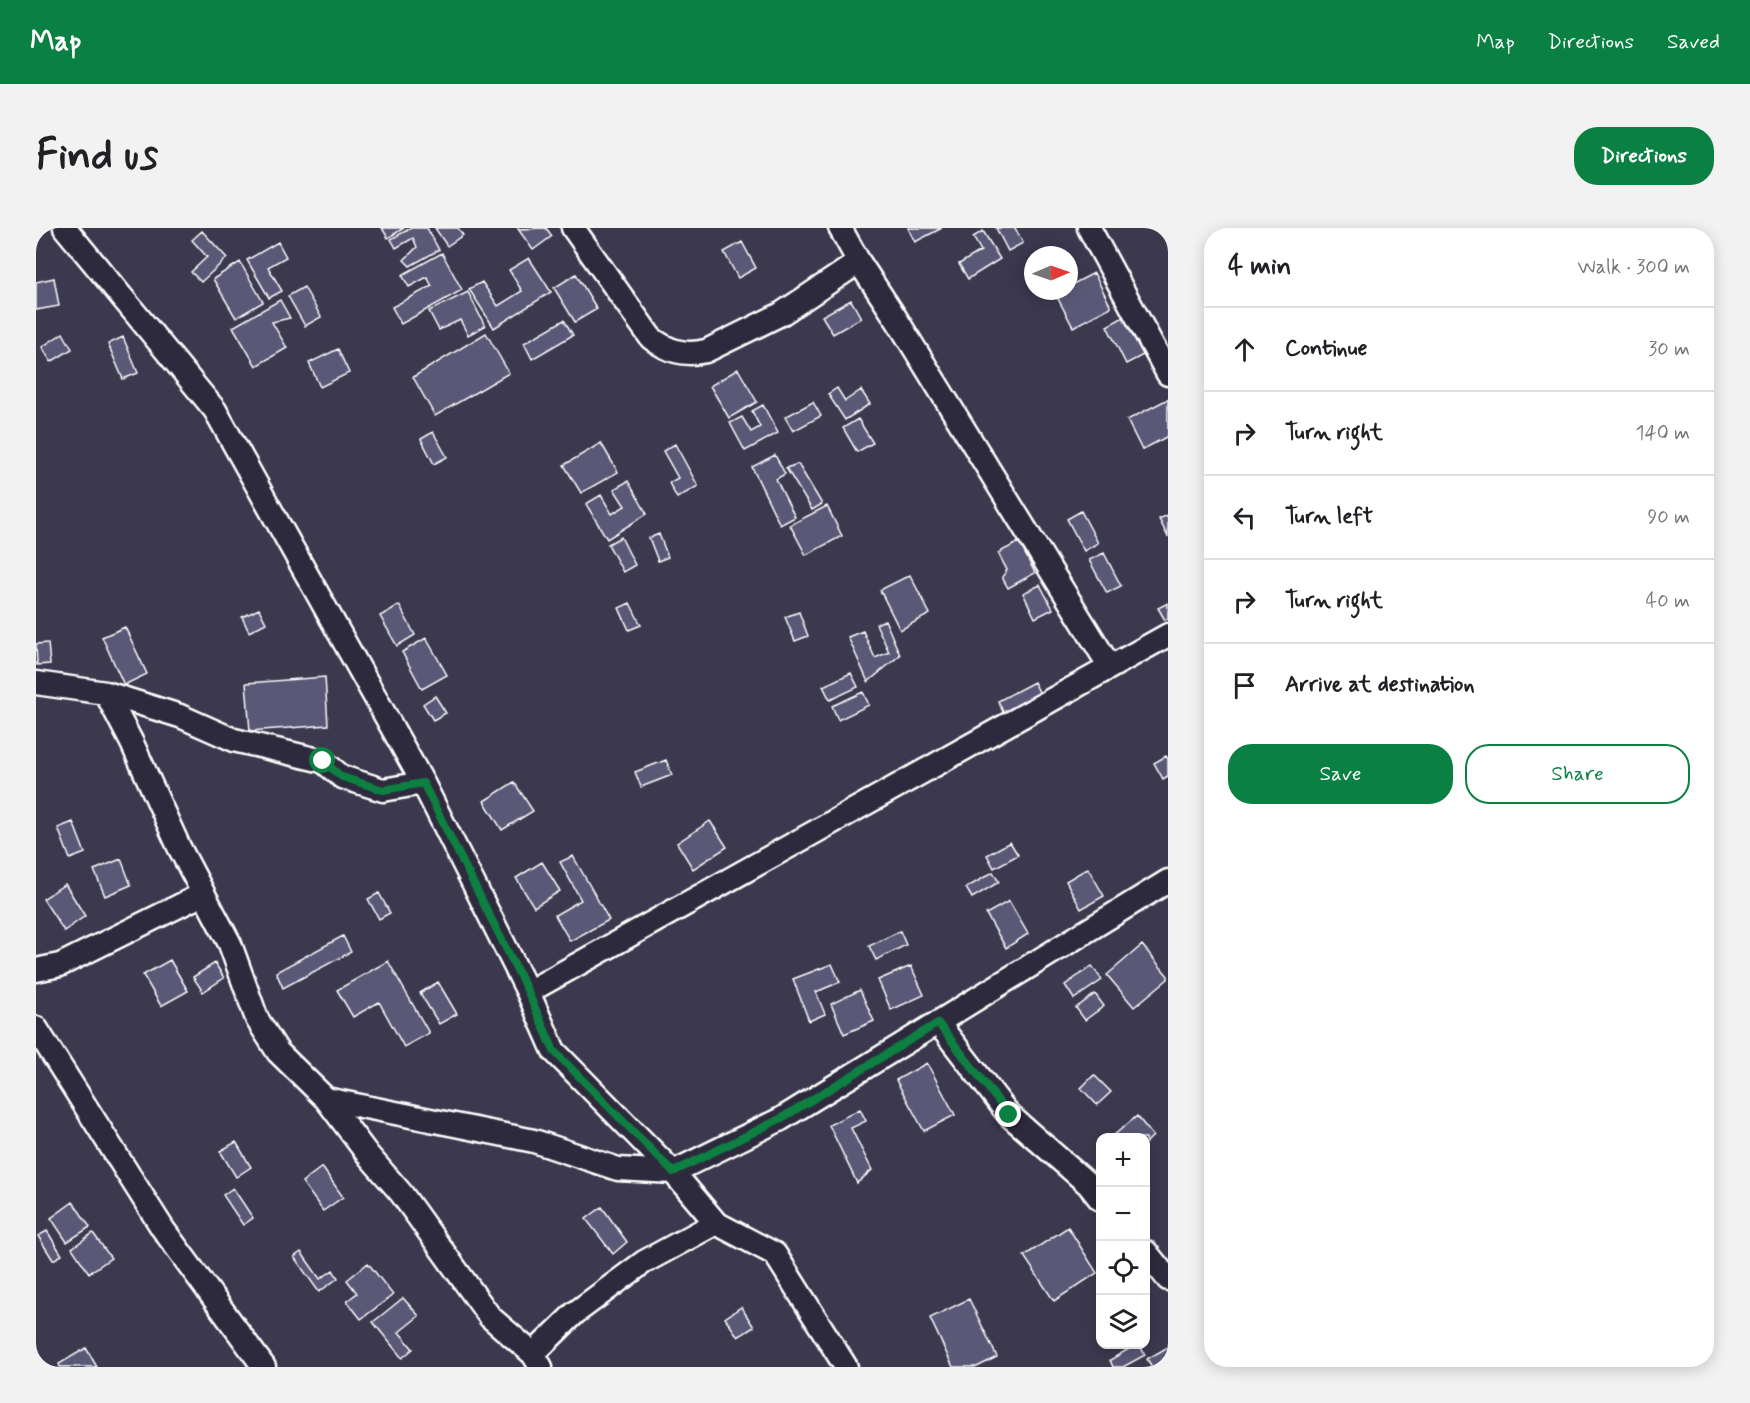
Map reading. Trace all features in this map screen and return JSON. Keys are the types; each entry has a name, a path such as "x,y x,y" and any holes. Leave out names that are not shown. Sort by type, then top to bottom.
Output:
{"street":[{"path":"65,228 215,410 423,783 528,992 554,1051 673,1172 716,1223 775,1254 846,1367"},
{"path":"573,228 651,338 661,346 682,353 693,354 706,351 781,314 859,262"},
{"path":"840,228 1110,668"},
{"path":"1089,228 1168,374"},
{"path":"528,992 1168,635"},
{"path":"36,683 106,693 180,716 234,740 323,761 342,777 383,790 423,783"},
{"path":"106,693 132,743 179,847 230,944 256,1019 278,1052 326,1099 368,1155 401,1193 490,1317 537,1360 575,1313 644,1262 716,1223"},
{"path":"326,1099 534,1141 618,1169 673,1172 780,1119 1168,881"},
{"path":"36,970 60,965 203,894"},
{"path":"938,1023 1009,1115 1096,1193"},
{"path":"36,1028 163,1229 264,1367"},
{"path":"1150,1257 1168,1279"}],"building":[{"path":"382,228 404,228 388,238"},
{"path":"411,228 427,228 439,250 410,266 404,260 417,247 413,238 396,248 391,239"},
{"path":"435,228 458,228 463,235 447,246"},
{"path":"546,228 552,236 533,250 518,229"},
{"path":"908,228 942,228 915,242"},
{"path":"996,228 1015,228 1023,243 1008,251"},
{"path":"202,231 227,258 201,282 191,272 207,257 192,240"},
{"path":"983,231 1000,259 968,279 959,264 981,251 973,237"},
{"path":"278,242 286,257 268,267 282,291 269,298 247,260"},
{"path":"742,242 756,268 738,278 724,252"},
{"path":"442,253 462,290 401,324 392,307 432,286 427,277 409,287 402,275"},
{"path":"529,258 551,292 494,328 469,289 482,282 498,306 522,291 509,270"},
{"path":"240,262 263,302 236,318 213,279"},
{"path":"1094,273 1111,307 1073,327 1059,300 1078,300 1078,281"},
{"path":"576,274 597,309 575,322 554,288"},
{"path":"54,278 59,306 36,310 36,282"},
{"path":"304,287 321,317 305,326 288,296"},
{"path":"468,292 485,326 468,335 460,320 439,330 429,311"},
{"path":"280,300 290,318 272,322 287,348 256,366 233,327"},
{"path":"851,300 861,318 833,334 822,316"},
{"path":"1131,313 1151,351 1126,364 1107,326"},
{"path":"564,320 573,335 532,359 524,343"},
{"path":"63,333 72,349 51,362 42,347"},
{"path":"486,333 509,373 435,416 413,377"},
{"path":"123,337 138,373 123,379 108,344"},
{"path":"338,349 349,373 320,387 309,363"},
{"path":"738,369 757,402 729,418 710,386"},
{"path":"837,388 845,401 861,390 870,404 845,420 828,394"},
{"path":"1168,399 1168,436 1142,450 1127,420"},
{"path":"813,402 821,416 793,431 785,417"},
{"path":"763,405 778,433 745,451 730,423 742,417 751,432 760,427 752,411"},
{"path":"858,419 873,443 857,452 843,428"},
{"path":"433,432 447,457 434,464 421,439"},
{"path":"601,443 618,472 581,493 564,465"},
{"path":"675,444 698,486 677,498 669,483 678,478 663,451"},
{"path":"775,455 785,474 776,479 795,517 780,525 752,467"},
{"path":"798,464 822,504 812,510 786,468"},
{"path":"628,481 647,514 607,539 586,504 601,495 612,514 625,506 614,489"},
{"path":"827,506 842,536 806,555 790,525"},
{"path":"1081,511 1098,543 1084,551 1067,519"},
{"path":"1168,515 1168,537 1159,519"},
{"path":"659,534 668,557 658,561 649,538"},
{"path":"621,537 635,565 623,572 608,544"},
{"path":"1019,542 1035,573 1008,588 1002,577 1007,570 998,553"},
{"path":"1104,553 1121,586 1107,593 1089,560"},
{"path":"910,575 930,614 900,630 880,590"},
{"path":"1040,585 1053,609 1035,618 1023,593"},
{"path":"630,603 641,625 629,630 619,608"},
{"path":"1168,603 1168,619 1165,620 1158,608"},
{"path":"399,605 415,635 397,646 380,616"},
{"path":"259,609 266,623 249,632 242,617"},
{"path":"799,612 808,636 795,641 785,617"},
{"path":"885,620 900,655 868,682 848,637 863,631 875,658 889,652 876,624"},
{"path":"125,627 147,674 124,685 102,637"},
{"path":"426,638 447,675 422,689 402,652"},
{"path":"48,643 50,664 37,665 36,644"},
{"path":"851,673 858,687 830,700 823,686"},
{"path":"325,677 328,725 250,731 246,683"},
{"path":"1034,682 1041,696 1005,716 998,701"},
{"path":"863,692 869,705 838,720 832,706"},
{"path":"435,696 446,713 433,720 423,704"},
{"path":"1166,756 1168,776 1163,779 1154,763"},
{"path":"666,760 672,775 641,787 635,772"},
{"path":"514,782 533,811 502,830 484,801"},
{"path":"710,821 727,847 693,869 677,843"},
{"path":"73,822 85,853 70,859 58,828"},
{"path":"1010,842 1018,855 994,868 987,855"},
{"path":"573,856 609,920 570,941 555,915 581,900 560,862"},
{"path":"121,859 131,885 105,896 94,870"},
{"path":"542,862 560,891 534,907 516,878"},
{"path":"1088,868 1104,896 1081,909 1066,881"},
{"path":"993,872 999,882 972,898 966,888"},
{"path":"65,884 85,916 64,931 43,899"},
{"path":"379,893 390,913 379,919 368,899"},
{"path":"1009,901 1028,934 1006,948 986,914"},
{"path":"900,931 906,945 876,960 869,946"},
{"path":"343,936 351,952 283,988 276,972"},
{"path":"1142,945 1168,976 1168,979 1134,1007 1107,975"},
{"path":"170,960 188,991 161,1006 143,975"},
{"path":"388,961 429,1033 404,1047 379,1002 353,1017 337,990"},
{"path":"215,963 224,978 203,992 193,977"},
{"path":"832,964 840,982 816,992 825,1014 809,1021 793,979"},
{"path":"911,966 924,995 891,1010 878,980"},
{"path":"1092,966 1102,980 1074,999 1065,985"},
{"path":"438,982 457,1014 439,1024 420,993"},
{"path":"860,990 874,1021 844,1034 831,1004"},
{"path":"1095,994 1104,1006 1085,1020 1076,1008"},
{"path":"927,1063 955,1115 924,1131 896,1080"},
{"path":"1094,1075 1111,1092 1097,1105 1081,1088"},
{"path":"860,1109 866,1121 851,1128 872,1170 857,1183 829,1125"},
{"path":"1137,1116 1153,1136 1150,1139 1150,1133 1117,1133"},
{"path":"236,1142 251,1167 236,1177 220,1151"},
{"path":"322,1167 343,1197 323,1211 302,1182"},
{"path":"233,1188 253,1218 243,1225 223,1195"},
{"path":"73,1202 90,1227 67,1242 51,1218"},
{"path":"602,1207 627,1242 613,1254 586,1219"},
{"path":"1068,1227 1096,1274 1054,1301 1024,1256"},
{"path":"47,1231 62,1255 53,1260 38,1236"},
{"path":"93,1233 111,1258 89,1273 72,1248"},
{"path":"301,1252 320,1279 333,1270 338,1278 319,1292 294,1257"},
{"path":"368,1263 393,1295 361,1319 347,1301 357,1293 347,1280"},
{"path":"403,1298 419,1316 399,1332 413,1349 402,1358 373,1322"},
{"path":"969,1299 997,1357 977,1367 953,1367 930,1318"},
{"path":"741,1307 754,1327 738,1337 725,1318"},
{"path":"1168,1347 1168,1367 1152,1367 1147,1359"},
{"path":"86,1348 97,1367 60,1367 59,1364"},
{"path":"1129,1349 1142,1349 1145,1355 1123,1367 1113,1367 1110,1360"}],"route":[{"path":"323,761 342,777 383,790 423,783 528,992 554,1051 673,1172 780,1119 938,1023 1009,1115"}]}
